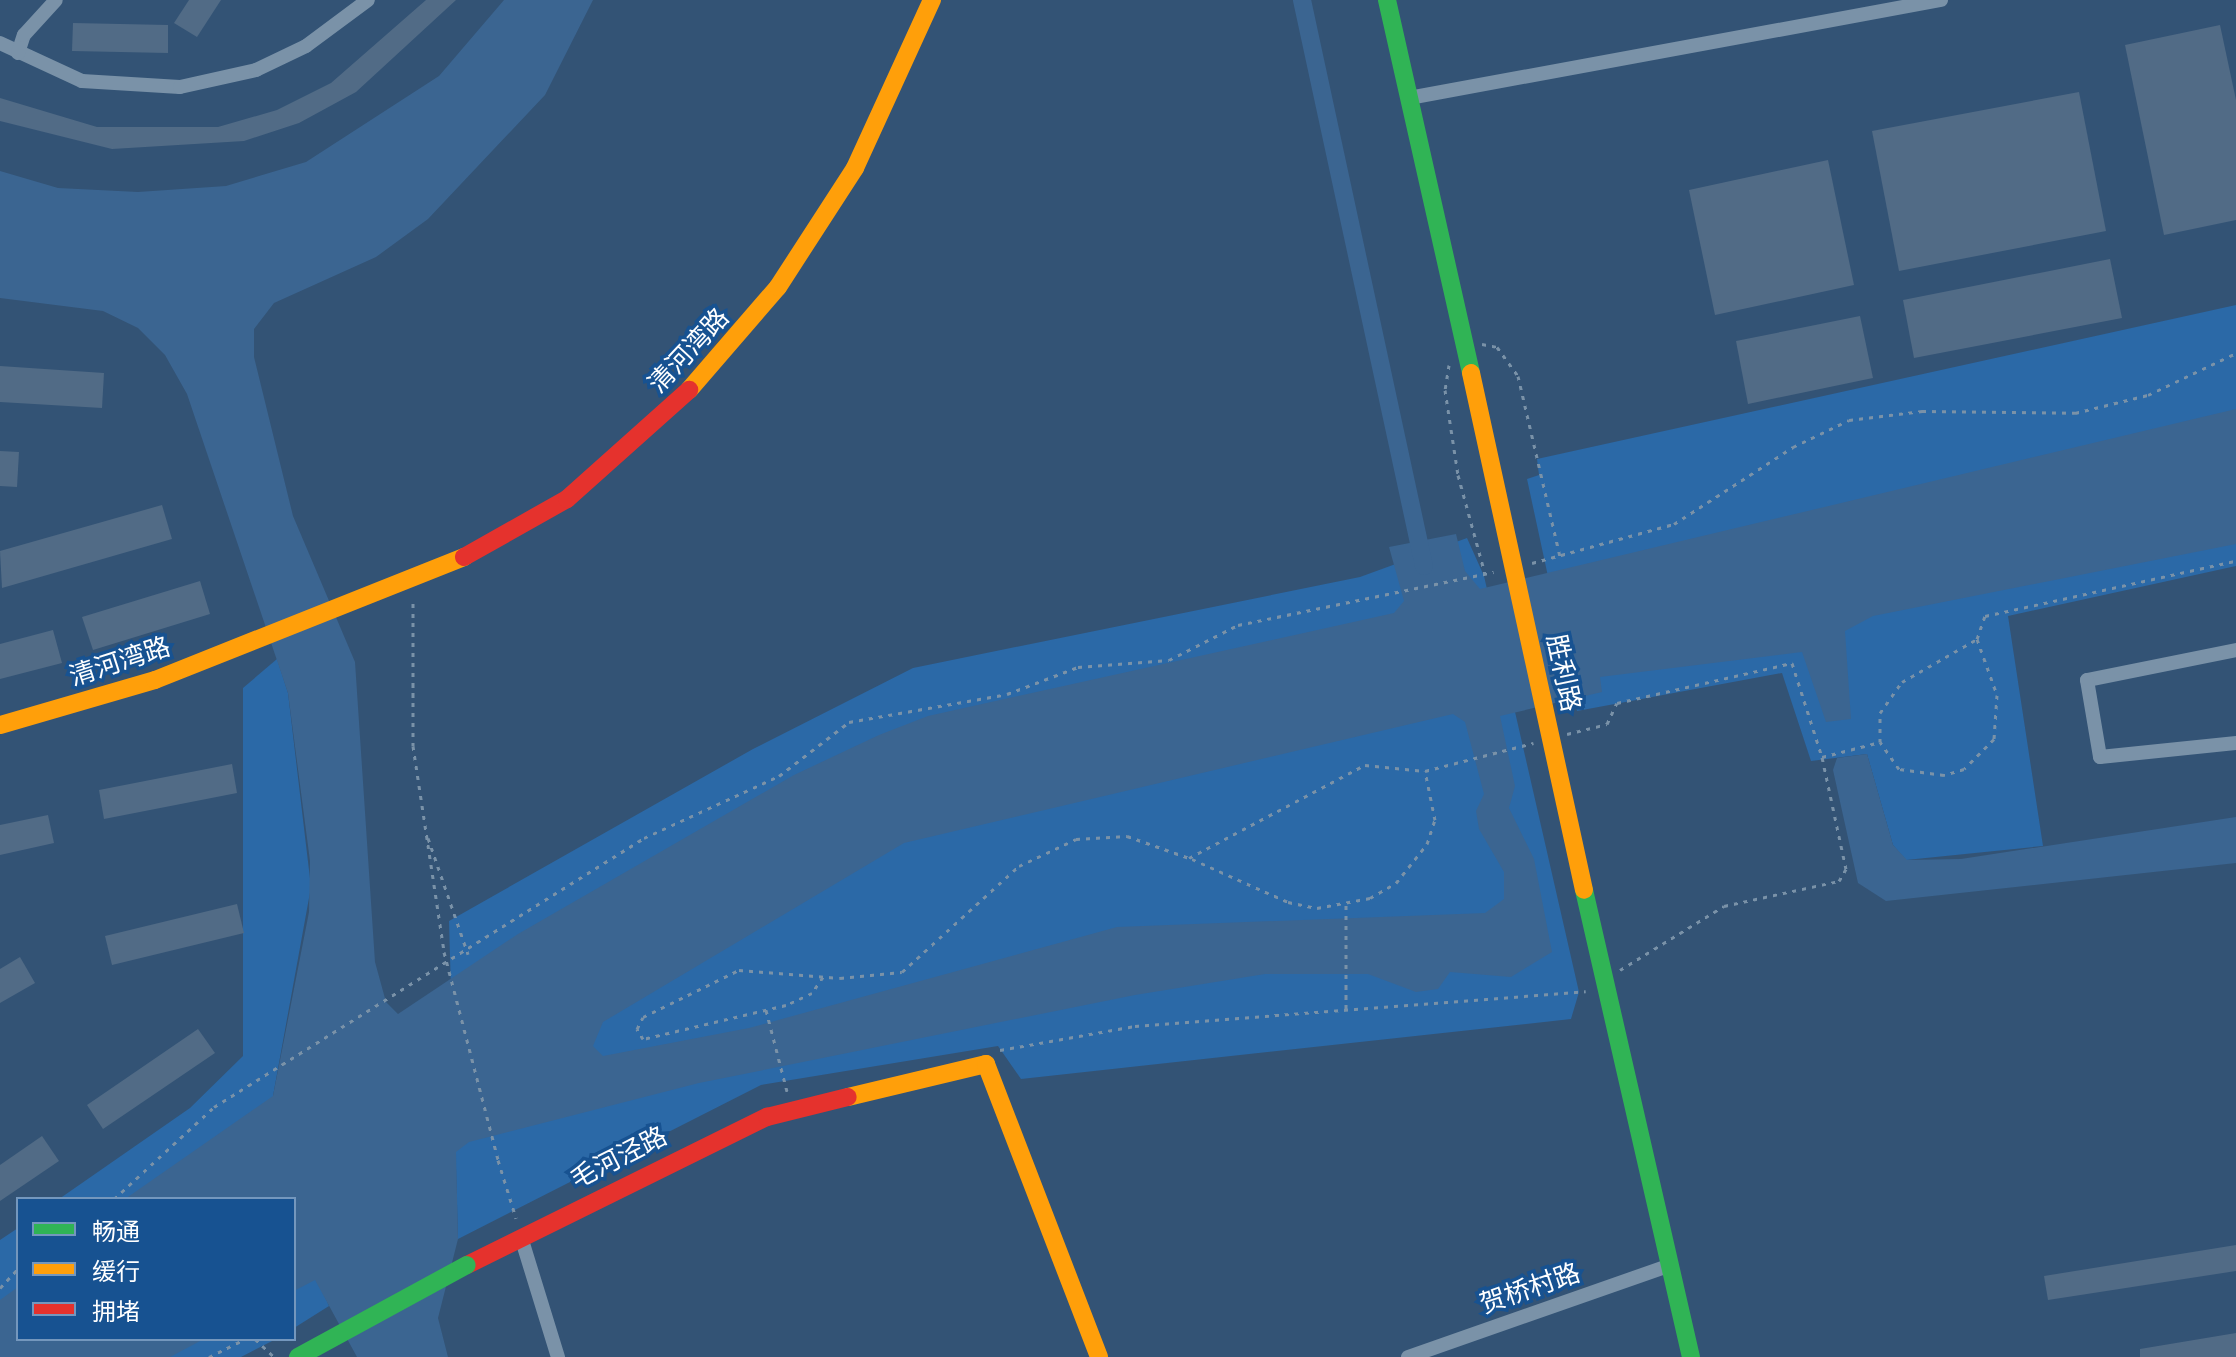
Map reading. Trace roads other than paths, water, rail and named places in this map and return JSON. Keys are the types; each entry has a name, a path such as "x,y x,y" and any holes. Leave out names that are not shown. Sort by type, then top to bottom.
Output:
{"street":[{"path":"18,53 24,35 56,0"},
{"path":"0,43 82,81 180,87 256,70 306,46 368,0"},
{"name":"清河湾路","path":"0,725 254,643 350,607 407,584 567,499 703,378 778,287 855,168 932,0"},
{"name":"胜利路","path":"1387,0 1668,1266 1691,1357"},
{"path":"1409,98 1941,0"},
{"path":"2236,650 2087,680 2100,757 2236,743"},
{"name":"毛河泾路","path":"298,1357 521,1237 792,1109 986,1064 1099,1357"},
{"path":"521,1237 558,1357"},
{"name":"贺桥村路","path":"1408,1357 1668,1266"}],"waterway":[{"path":"1302,0 1424,566"}]}
